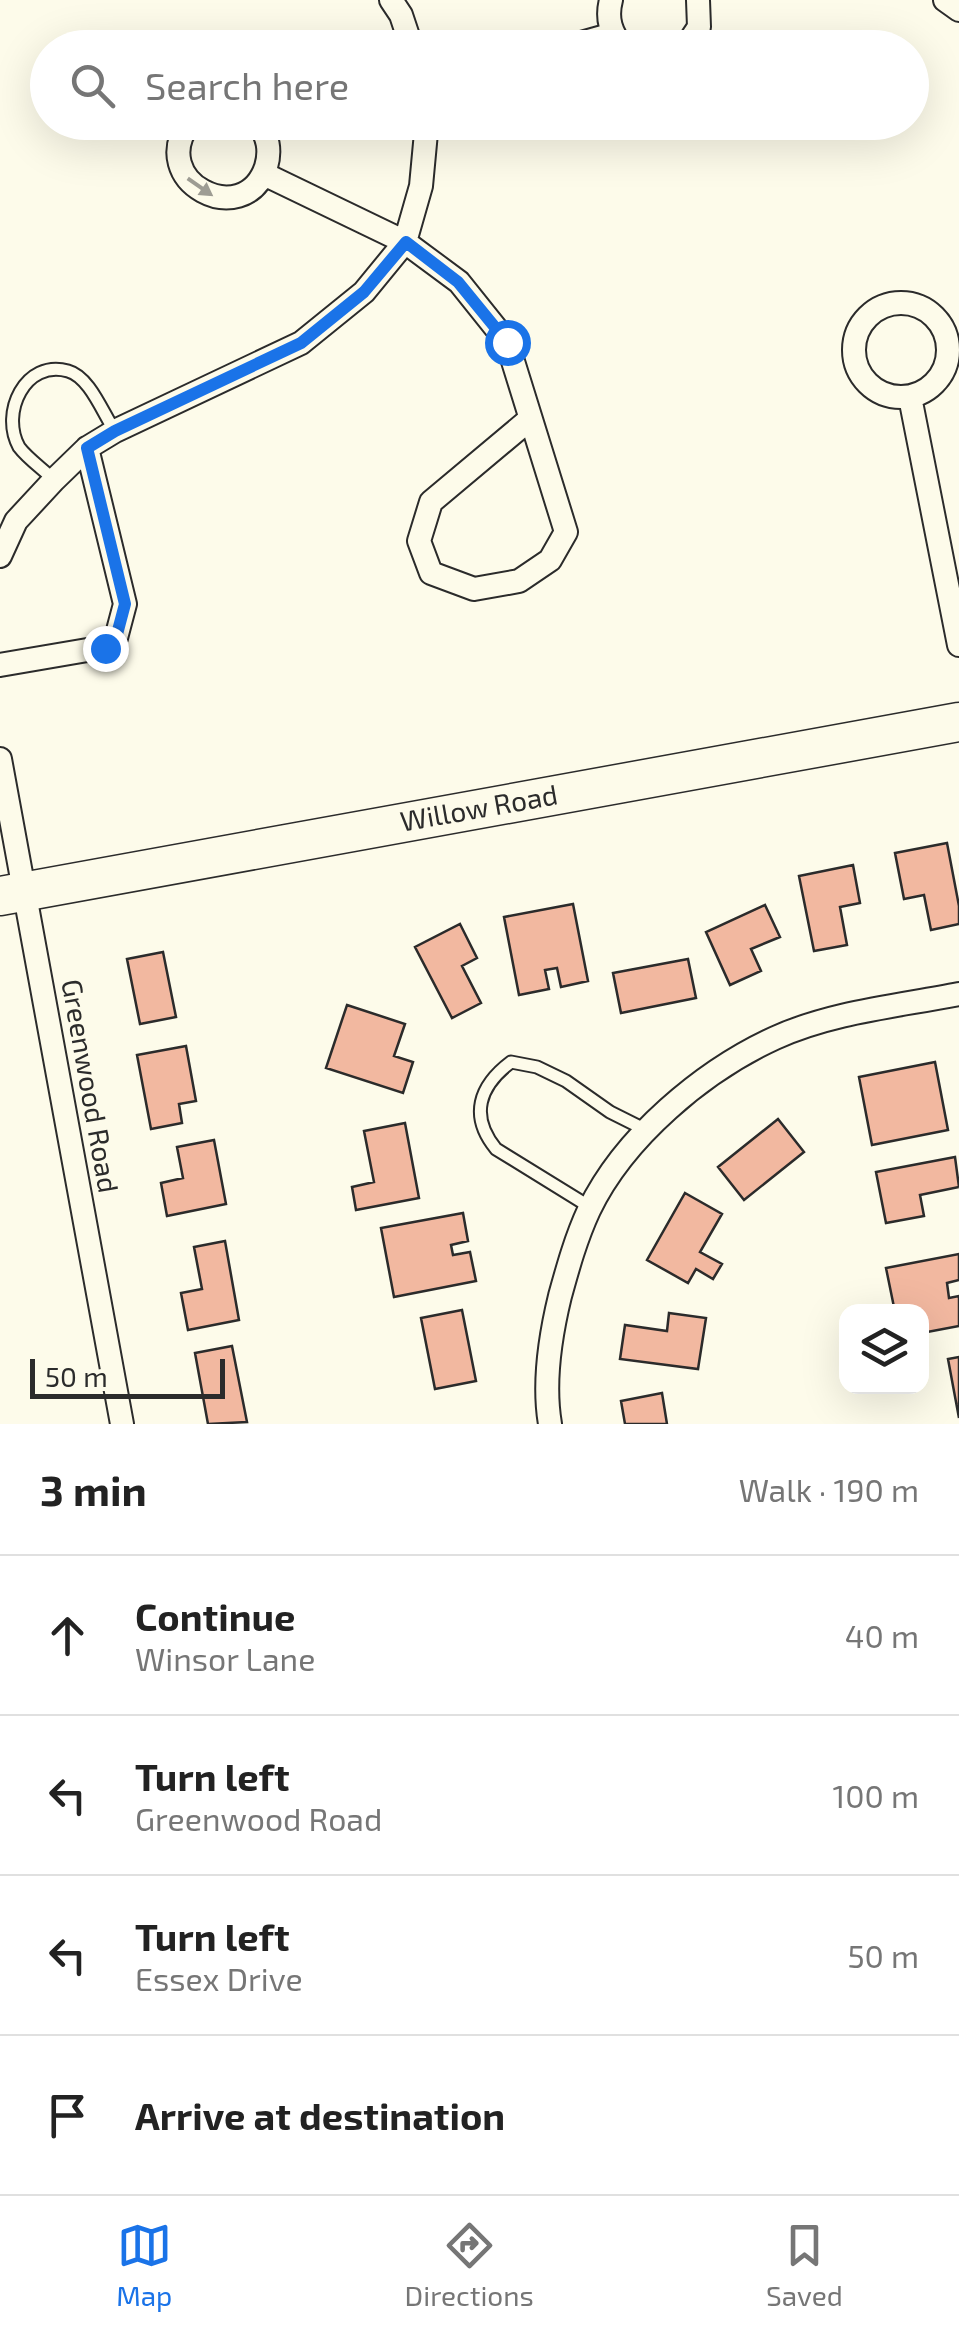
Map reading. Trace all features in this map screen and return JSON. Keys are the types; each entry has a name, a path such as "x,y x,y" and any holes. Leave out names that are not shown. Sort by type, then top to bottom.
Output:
{"main road":[{"name":"Willow Road","path":"12,894 959,722"}],"street":[{"path":"392,0 407,30"},
{"path":"612,0 609,20 614,30"},
{"path":"697,30 698,0"},
{"path":"945,0 959,10"},
{"path":"180,140 179,163 188,180 199,191 213,196 246,192 264,174 269,146 266,140"},
{"path":"0,556 16,521 87,448 301,343 364,292 406,242 421,186 425,140"},
{"path":"264,174 406,242 458,282 507,342 566,532 550,560 519,580 474,590 431,573 419,541 431,502 530,419"},
{"path":"894,303 924,308 938,319 949,350 938,380 910,397 880,393 859,372 854,358 854,343 867,316 894,303"},
{"path":"910,397 959,646"},
{"path":"0,665 105,648 116,638 125,604 87,448"},
{"name":"Greenwood Road","path":"0,759 12,894 122,1424"},
{"path":"550,1424 551,1334 571,1255 590,1207 646,1130 704,1076 776,1037 842,1016 959,994"}],"lane":[{"path":"54,480 18,446 11,404 20,385 42,372 68,371 87,385 115,431"},
{"path":"590,1207 496,1149 484,1135 482,1097 493,1075 511,1062 537,1067 646,1130"}],"building":[{"path":"947,843 959,924 931,930 924,895 904,899 895,853"},
{"path":"853,865 860,903 840,907 847,945 814,951 799,876"},
{"path":"573,904 588,981 561,987 557,968 545,970 549,989 519,995 504,917"},
{"path":"765,905 780,937 751,949 761,971 730,985 706,932"},
{"path":"460,924 477,958 462,966 481,1003 452,1018 415,947"},
{"path":"163,952 176,1017 140,1024 127,959"},
{"path":"688,959 696,998 621,1013 613,973"},
{"path":"347,1005 405,1024 394,1056 413,1062 403,1093 326,1068"},
{"path":"186,1046 196,1101 179,1104 182,1123 151,1129 137,1055"},
{"path":"935,1062 948,1130 872,1145 859,1077"},
{"path":"778,1119 804,1152 744,1200 718,1167"},
{"path":"405,1123 419,1198 356,1210 352,1187 374,1182 364,1131"},
{"path":"214,1140 226,1204 167,1216 161,1183 183,1178 177,1147"},
{"path":"955,1157 959,1187 920,1195 924,1216 886,1223 876,1172"},
{"path":"685,1193 722,1214 700,1252 722,1264 713,1279 696,1269 688,1283 647,1260"},
{"path":"463,1213 468,1241 451,1245 453,1255 470,1252 476,1281 394,1297 381,1228"},
{"path":"225,1241 239,1320 188,1330 181,1293 202,1289 194,1247"},
{"path":"959,1254 959,1280 947,1283 949,1298 959,1296 959,1326 929,1332 929,1304 893,1304 886,1268"},
{"path":"462,1310 476,1381 435,1389 421,1318"},
{"path":"669,1313 706,1318 698,1369 620,1359 625,1325 667,1331"},
{"path":"232,1346 247,1422 208,1424 195,1353"},
{"path":"959,1357 959,1418 948,1359"},
{"path":"662,1393 667,1424 625,1424 621,1401"}],"route":[{"path":"105,648 116,638 125,604 87,448 301,343 364,292 406,242 458,282 507,342"}]}
